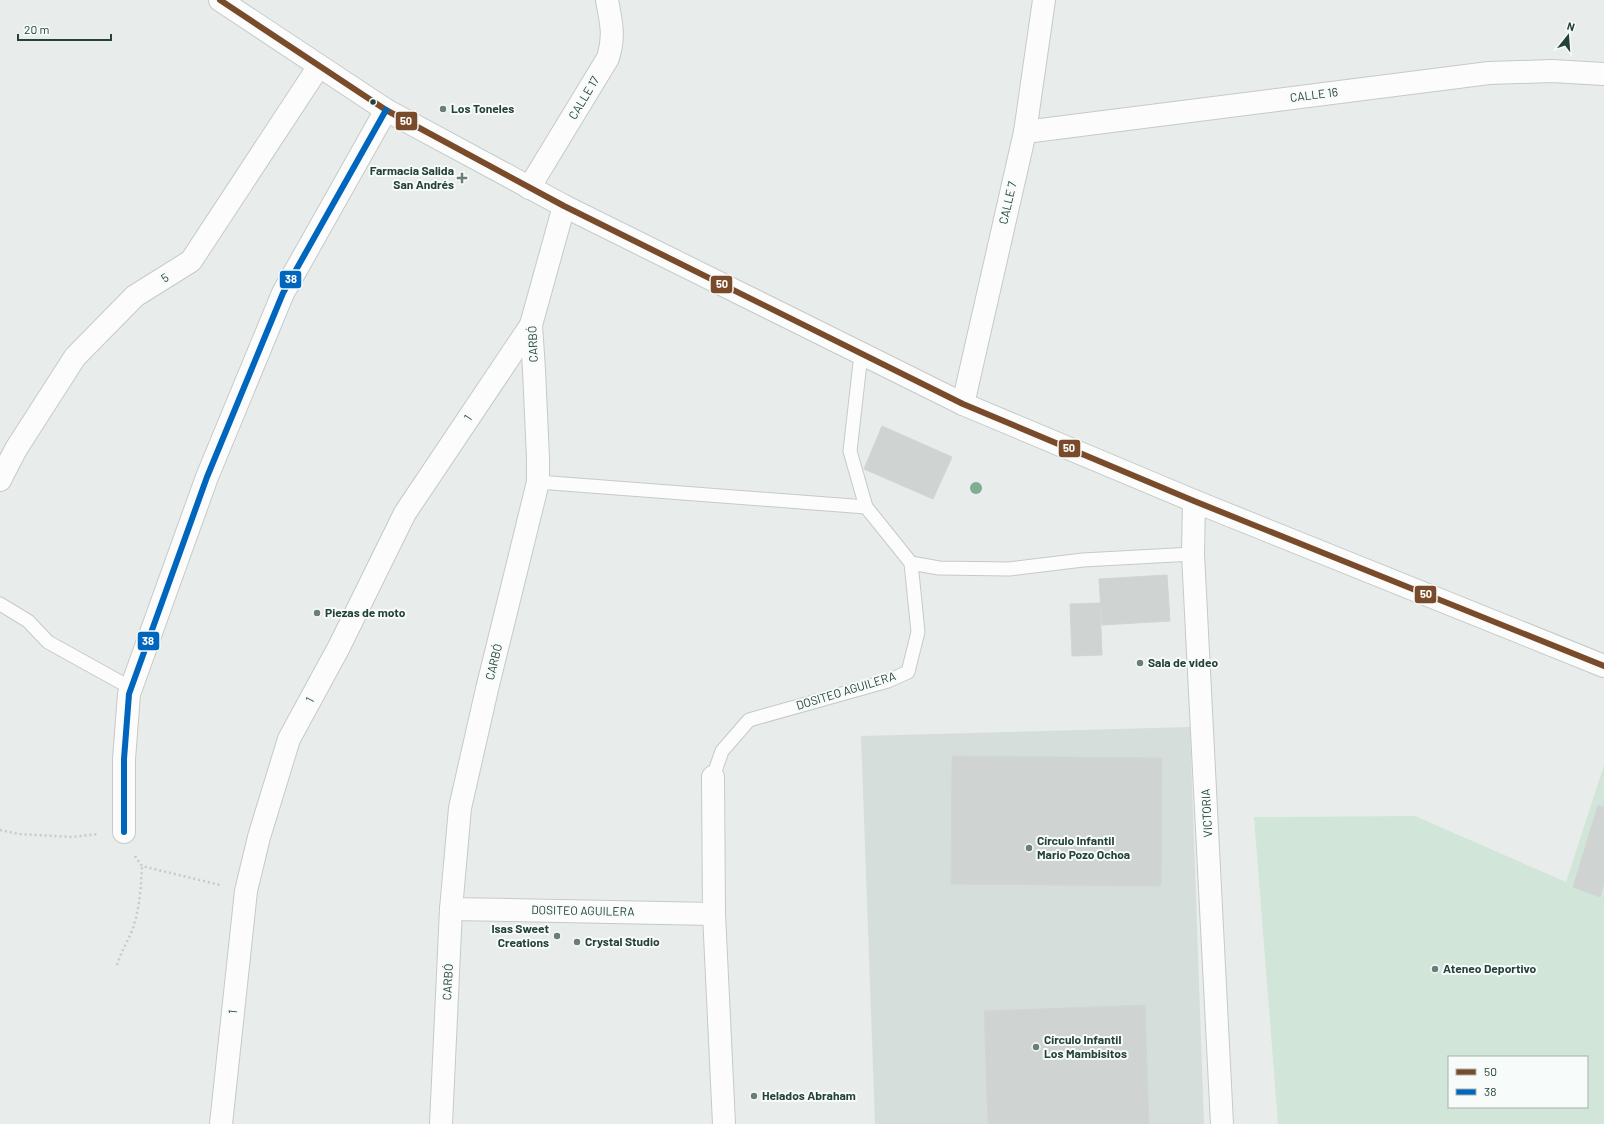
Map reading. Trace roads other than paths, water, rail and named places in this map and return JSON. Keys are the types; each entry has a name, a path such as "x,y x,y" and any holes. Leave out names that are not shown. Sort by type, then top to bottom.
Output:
{"street":[{"path":"220,0 386,110 529,188 962,404 1194,501 1604,666"},
{"name":"CALLE 17","path":"529,188 608,58 612,44 612,30 607,0"},
{"name":"CALLE 7","path":"962,404 1025,132 1044,0"},
{"name":"5","path":"0,480 16,449 75,357 135,296 191,261 319,66"},
{"name":"CALLE 16","path":"1025,132 1489,73 1552,71 1604,74"},
{"path":"124,832 124,758 129,694 207,477 283,293 386,110"},
{"name":"CARBÓ","path":"441,1124 452,909 460,808 487,689 538,482 537,418 531,325 564,206"},
{"name":"1","path":"221,1124 246,891 259,837 289,739 339,646 406,513 531,325"},
{"name":"VICTORIA","path":"1194,501 1193,554 1222,1124"},
{"name":"DOSITEO AGUILERA","path":"713,777 714,914 724,1124"},
{"name":"DOSITEO AGUILERA","path":"452,909 714,914"}],"lane":[{"path":"861,354 850,451 866,507 910,563 939,568 1009,569 1083,560 1193,554"},
{"path":"538,482 866,507"},
{"name":"DOSITEO AGUILERA","path":"713,777 722,751 749,720 888,681 908,672 918,632 910,563"},
{"path":"0,604 28,621 48,642 131,688"}],"place":[{"name":"Los Toneles","path":"443,109"},
{"name":"Farmacia Salida San Andrés","path":"462,178"},
{"name":"Piezas de moto","path":"317,613"},
{"name":"Sala de video","path":"1140,663"},
{"name":"Círculo Infantil Mario Pozo Ochoa","path":"1029,848"},
{"name":"Isas Sweet Creations","path":"557,936"},
{"name":"Crystal Studio","path":"577,942"},
{"name":"Ateneo Deportivo","path":"1435,969"},
{"name":"Círculo Infantil Los Mambisitos","path":"1036,1047"},
{"name":"Helados Abraham","path":"754,1096"}]}
